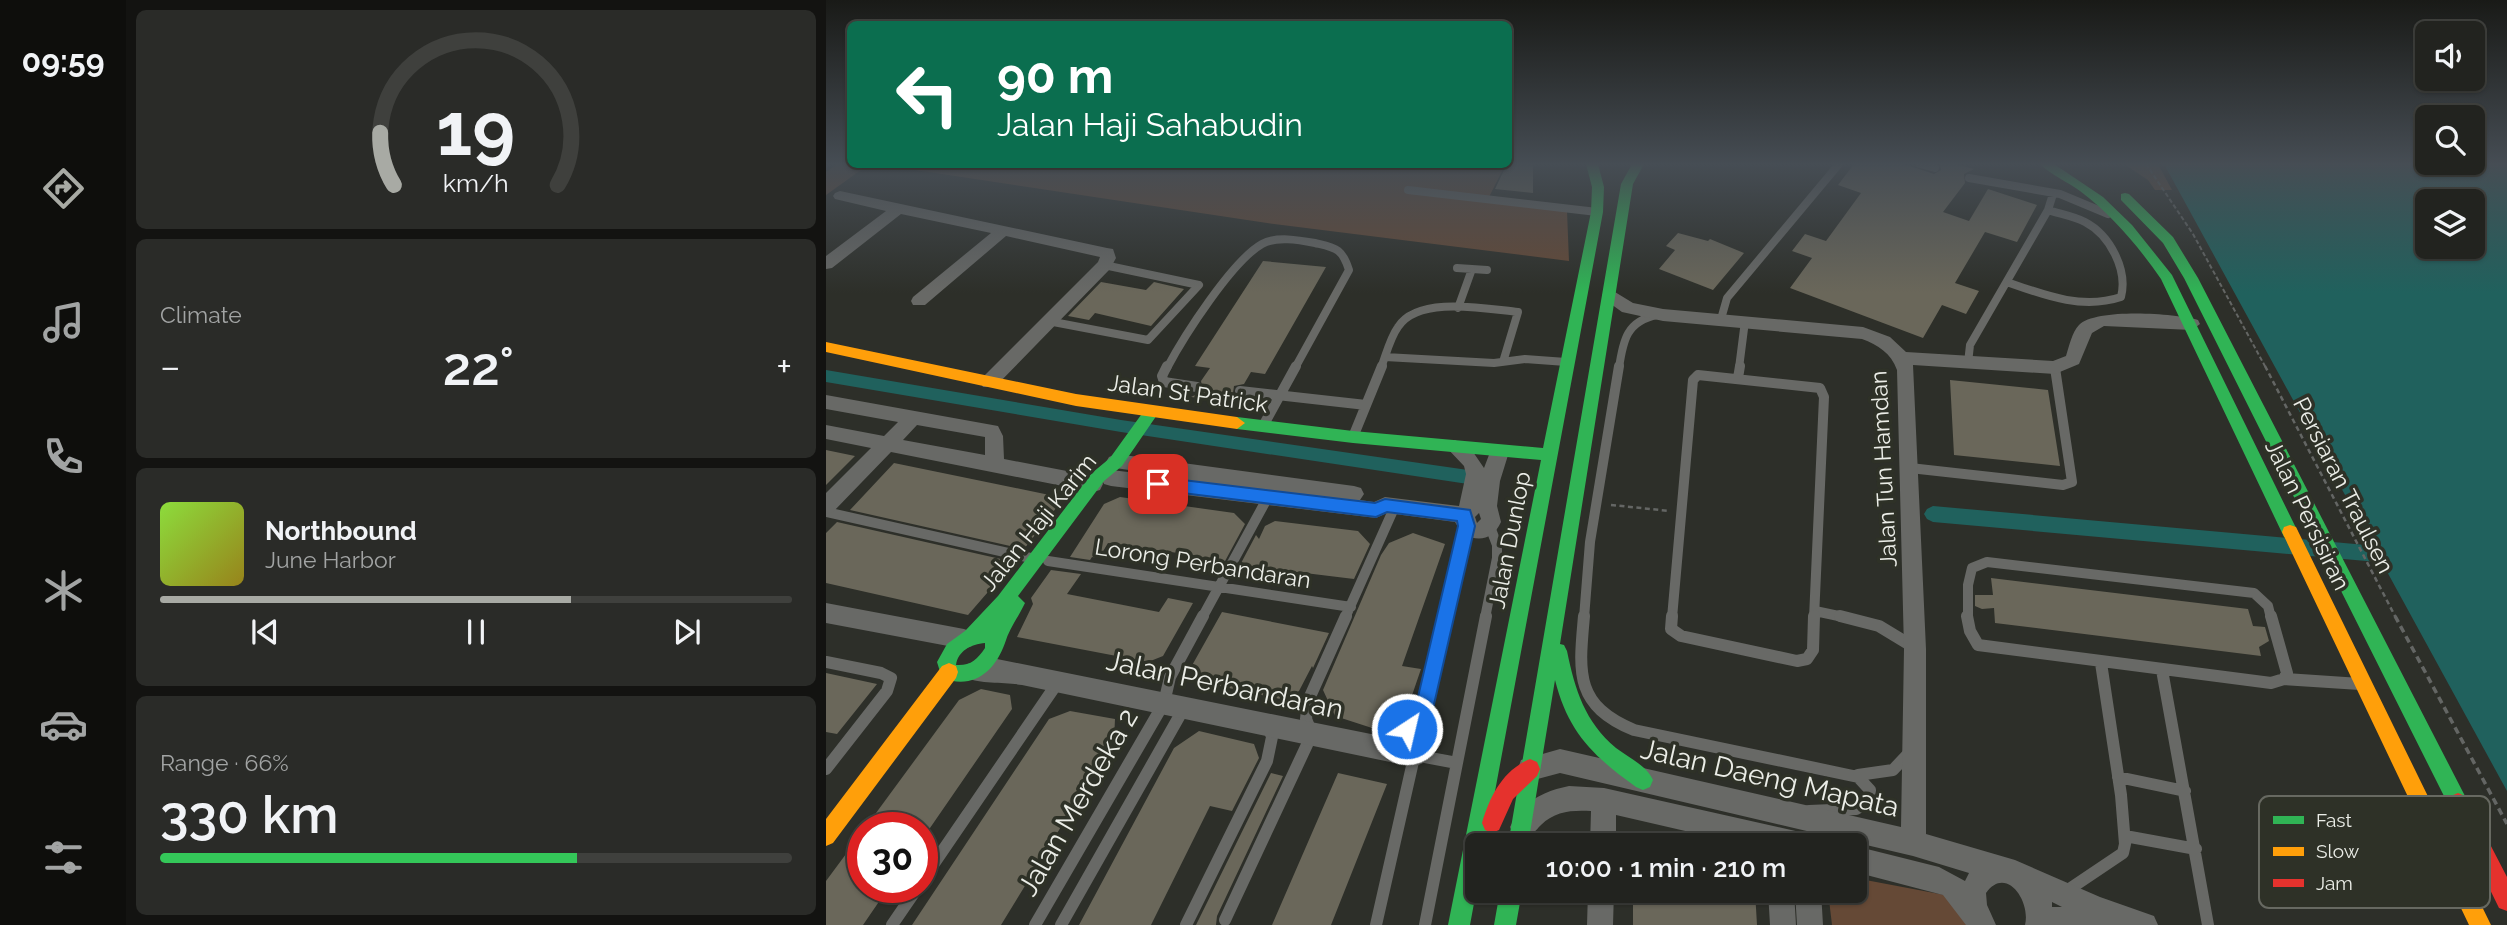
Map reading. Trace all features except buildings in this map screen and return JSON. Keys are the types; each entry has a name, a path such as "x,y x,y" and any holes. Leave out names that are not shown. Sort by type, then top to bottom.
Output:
{"street":[{"path":"890,207 1107,253 1108,258 1104,265 989,382"},
{"name":"Jalan Dunlop","path":"1459,925 1597,207"},
{"path":"1520,833 1623,207"},
{"name":"Jalan Persisiran","path":"2111,207 2132,226 2147,245 2192,324 2418,796"},
{"name":"Jalan Persisiran","path":"2137,207 2168,240 2191,278 2454,796"},
{"path":"826,264 898,209"},
{"path":"919,301 1003,231"},
{"name":"Jalan Tun Hamdan","path":"1610,295 1628,308 1663,315 1863,333 1879,338 1903,358 1906,370 1915,649 1913,844"},
{"path":"1903,358 2054,368 2073,360 2085,328 2101,320 2192,324"},
{"name":"Jalan St Patrick","path":"826,347 1076,400 1151,412 1353,437 1548,455"},
{"path":"1548,455 1569,440 1590,398"},
{"path":"826,402 991,431 994,436 995,464"},
{"name":"Jalan Haji Karim","path":"1042,560 1017,602 987,663 958,668 968,637 1042,560 1151,412"},
{"path":"826,506 914,416"},
{"path":"826,432 995,464 1107,475 1136,473 1382,498 1390,506"},
{"path":"1455,447 1473,461 1476,469 1475,516"},
{"path":"1475,516 1499,452"},
{"path":"1136,473 1268,497 1376,510 1390,506 1475,516"},
{"path":"826,613 915,632 968,637 987,635 994,648"},
{"path":"1554,621 1561,680 1573,716 1597,746 1643,780"},
{"path":"826,836 899,739 958,668 933,641 915,632"},
{"name":"Jalan Perbandaran","path":"994,648 1022,674"},
{"name":"Jalan Perbandaran","path":"958,668 1022,674 1414,755"},
{"path":"1371,746 1397,735 1422,719"},
{"name":"Jalan Daeng Mapata","path":"1530,769 1560,761 1913,844 2005,870 2065,892 2136,923"},
{"path":"1489,833 1501,793 1517,777 1530,769"},
{"path":"1522,833 1531,816 1553,802 1577,797 1605,800 1740,833"},
{"path":"1604,833 1605,800"},
{"path":"1782,812 1784,833"},
{"path":"1867,862 1939,880 1952,886 1980,923"},
{"name":"Jalan Persisiran","path":"2490,867 2507,900"},
{"path":"1980,923 1974,907 1974,886 1979,878 1996,869"},
{"path":"2021,877 2038,900 2039,923 2136,923"},
{"path":"1459,925 1467,903"},
{"path":"1505,925 1509,903"},
{"path":"1600,925 1601,903"},
{"path":"1782,903 1783,925"},
{"path":"1809,903 1811,925"},
{"name":"Jalan Persisiran","path":"2472,908 2480,925"}],"lane":[{"path":"1555,207 1597,212"},
{"path":"1721,319 1727,298 1803,207"},
{"path":"1968,363 1970,345 2048,207"},
{"path":"2091,207 2105,212 2147,245"},
{"path":"2007,282 2066,300 2105,302 2121,297 2124,286 2122,276 2115,258 2101,236 2082,221 2048,211"},
{"path":"1197,387 1170,384 1164,382 1162,376 1230,274 1254,248 1271,240 1337,248 1344,254 1349,270 1264,426"},
{"path":"1048,321 1146,340 1152,337 1199,285 1104,265"},
{"path":"1457,268 1487,270"},
{"path":"1458,308 1472,269"},
{"path":"1353,437 1398,326 1410,313 1430,308 1518,312 1503,362"},
{"path":"1663,315 1638,321 1625,334 1590,542 1580,676 1584,691 1597,709 1617,724 1634,730 1852,776 1863,780 1870,790 1868,802 1863,806 1782,812"},
{"path":"1738,378 1745,321"},
{"path":"1385,357 1567,362"},
{"path":"1910,468 2063,485 2073,482 2054,368"},
{"path":"1698,375 1821,388 1824,397 1813,650 1807,659 1797,661 1681,636 1671,629 1681,512 1693,380 1698,375"},
{"path":"1240,391 1366,405"},
{"path":"1174,705 1170,677 1268,497"},
{"path":"1225,920 1312,734 1305,710 1352,607 1390,506"},
{"name":"Lorong Perbandaran","path":"826,512 1042,560 1352,607"},
{"path":"1376,925 1422,719 1475,516"},
{"path":"1425,925 1497,558 1497,545 1475,516"},
{"path":"2284,679 2287,666 2268,606 2254,593 1987,562 1972,568 1967,582 1969,634 1974,642 1984,647 2271,682 2284,679 2364,684"},
{"path":"1815,611 1879,626 1903,637 1915,649"},
{"path":"826,662 881,673 891,678 887,691 826,769"},
{"path":"2065,892 2123,853 2125,835 2101,663"},
{"path":"2162,670 2208,925"},
{"path":"938,857 1058,681"},
{"name":"Jalan Merdeka 2","path":"1035,925 1174,705"},
{"name":"Jalan Merdeka 2","path":"1061,925 1174,705"},
{"path":"1186,925 1267,761 1272,737 1268,725"},
{"path":"1852,776 1890,772 1905,760 1914,741"},
{"name":"Jalan Perbandaran","path":"1414,755 1457,763"},
{"path":"2118,777 2185,791"},
{"path":"2125,835 2196,849"},
{"path":"892,925 907,903"}],"path":[{"name":"Persiaran Traulsen","path":"2175,207 2245,328 2354,540 2507,824"},
{"path":"1597,504 1681,512"}],"shaded area":[{"path":"1162,207 1546,207 1567,211 1569,261"},
{"path":"1867,880 1966,899 1971,925 1832,925 1829,903 1867,903"}],"water":[{"path":"2188,207 2415,207 2415,259 2485,259 2485,207 2507,207 2507,791"}],"waterway":[{"path":"826,376 1121,426 1468,477"},
{"path":"1933,514 2377,554"}],"traffic: fast":[{"path":"1459,925 1597,207"},
{"path":"1520,833 1623,207"},
{"path":"2107,207 2141,243 2167,278 2290,532"},
{"path":"2135,207 2168,240 2191,278 2454,796"},
{"path":"972,636 1004,601 1098,477 1116,462 1151,412"},
{"path":"1237,423 1548,455"},
{"path":"995,643 1016,603"},
{"path":"987,635 992,638 995,647 982,666 971,673 949,672 946,662 957,646 967,639 987,635"},
{"path":"1558,651 1568,695 1583,727 1607,753 1643,780"},
{"path":"1505,925 1509,903"}],"traffic: slow":[{"path":"826,347 1076,400 1237,423"},
{"path":"2290,532 2418,796"},
{"path":"826,836 949,672"},
{"path":"2472,908 2480,925"}],"traffic: jam":[{"path":"1492,823 1505,792 1530,769"},
{"path":"2490,866 2507,900"}],"route":[{"path":"1158,484 1376,510 1385,505 1464,515 1466,526 1422,719 1407,729"}]}
